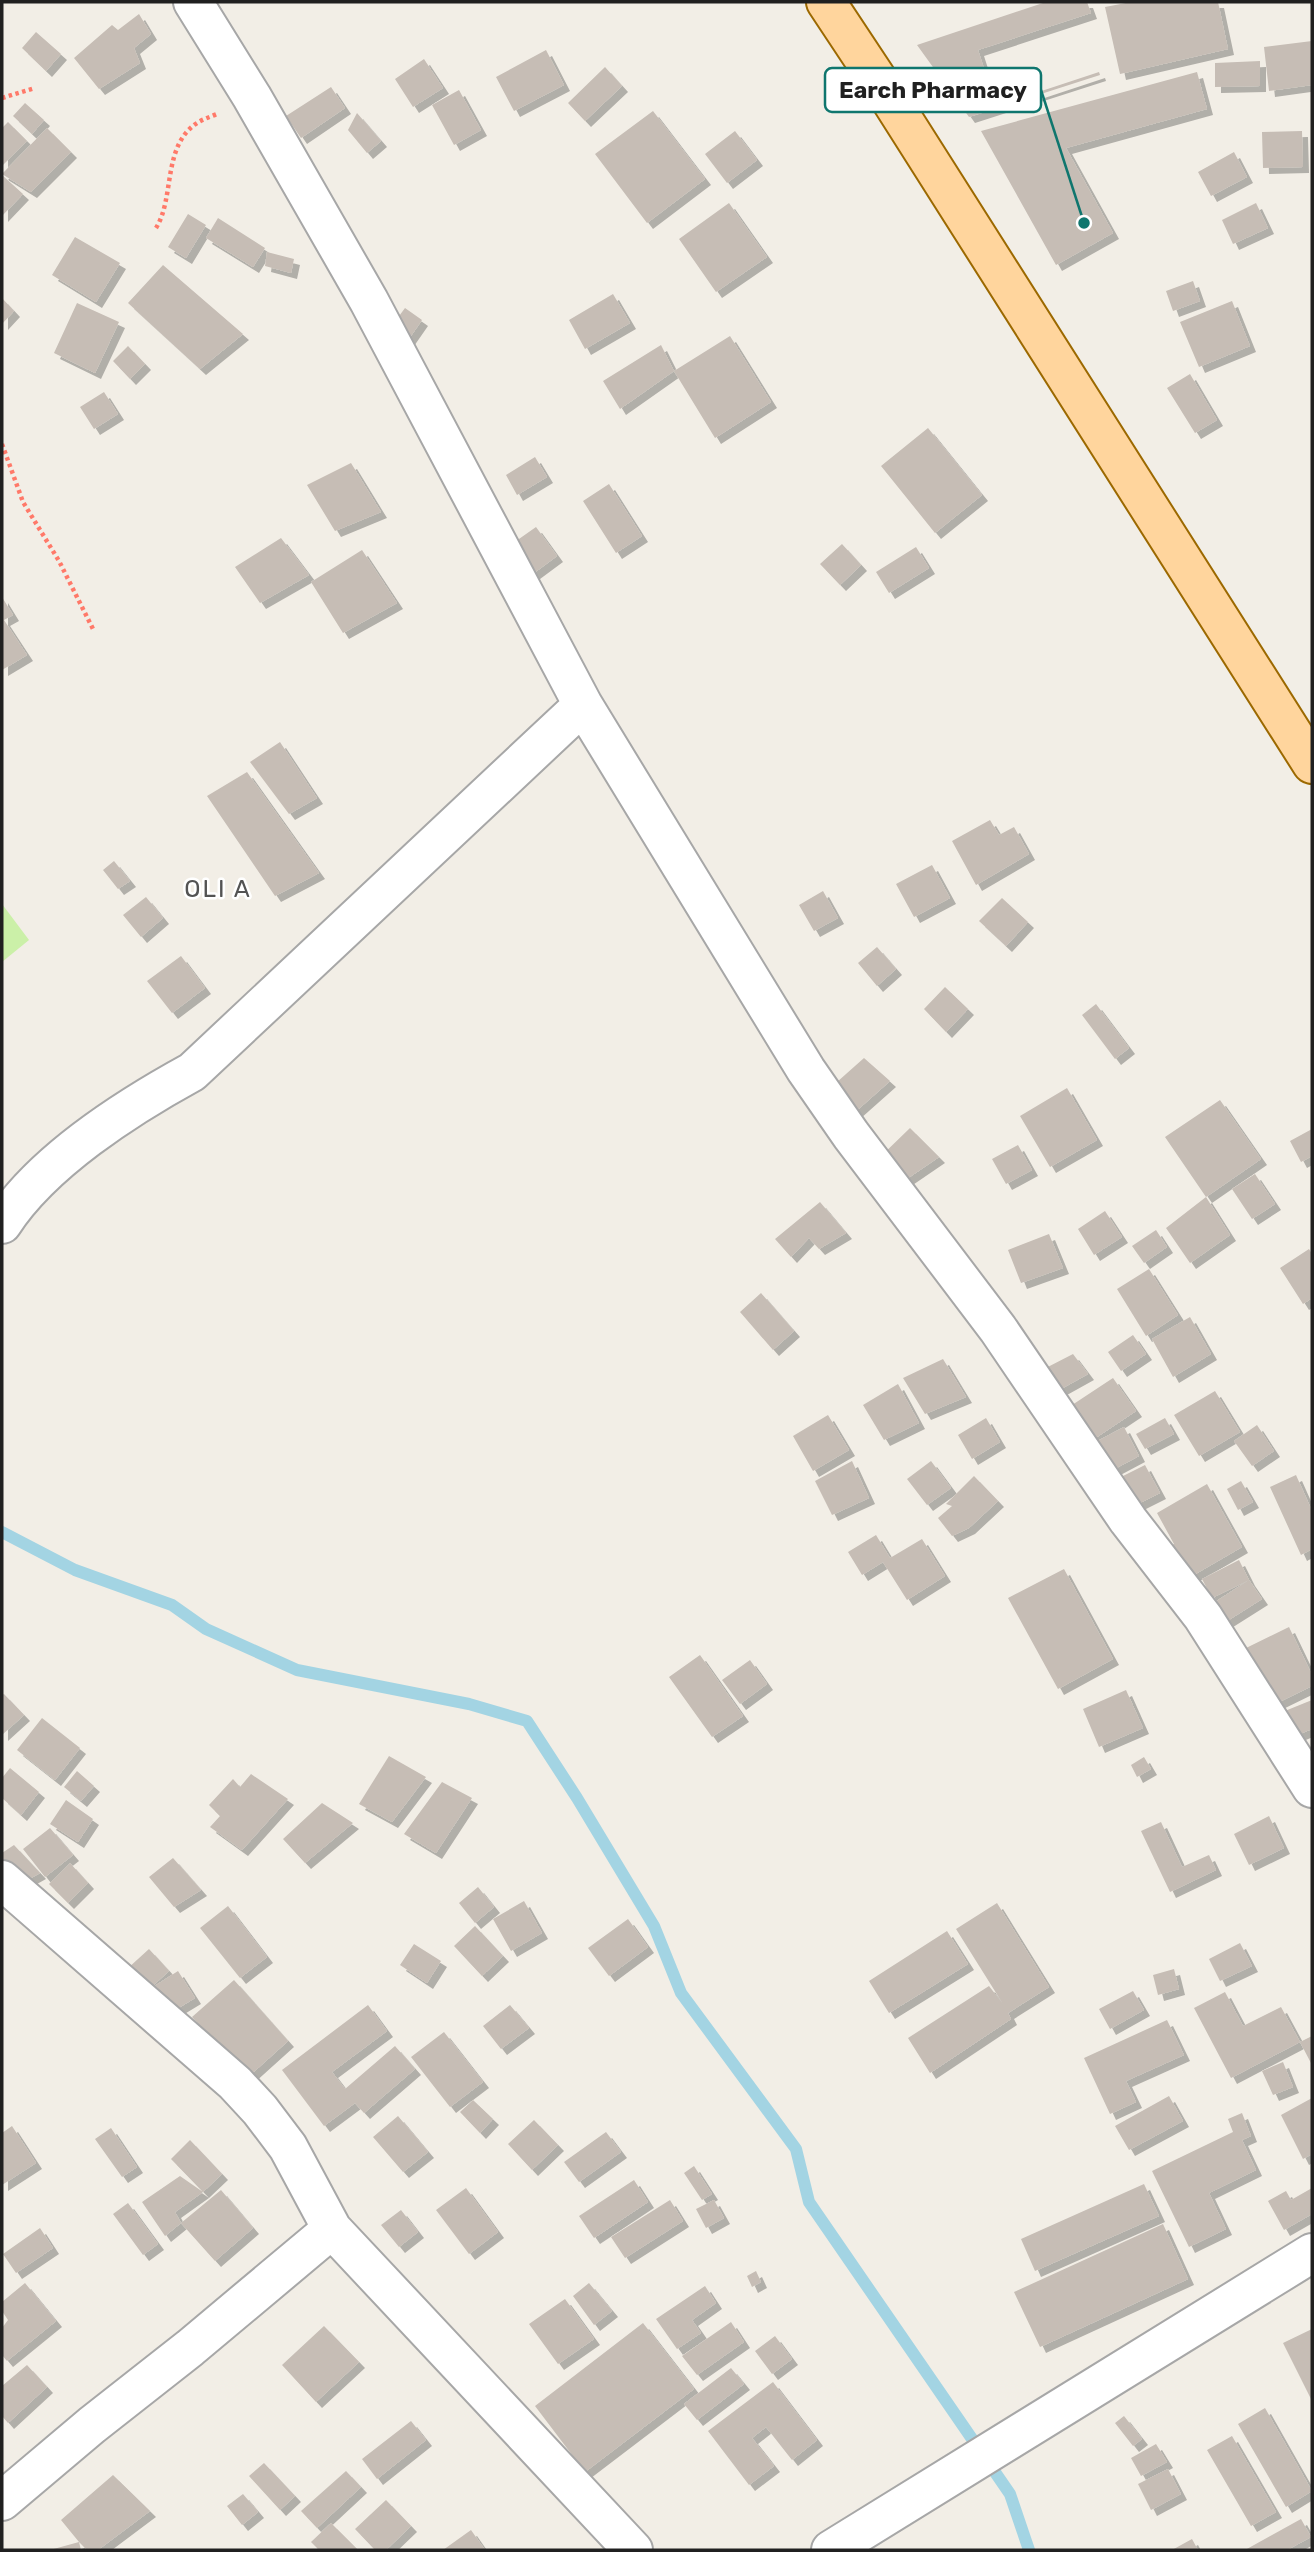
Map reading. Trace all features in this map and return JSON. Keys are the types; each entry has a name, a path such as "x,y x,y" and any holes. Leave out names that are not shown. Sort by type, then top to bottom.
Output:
{"main road":[{"path":"826,2 1312,764"}],"street":[{"path":"193,2 252,97 369,302 583,705 806,1070 851,1135 998,1329 1128,1520 1203,1616 1312,1788"},
{"path":"2,1224 15,1204 75,1150 140,1100 192,1072 583,705"},
{"path":"2,1880 235,2083 288,2147 332,2228 633,2550"},
{"path":"2,2501 332,2228"},
{"path":"831,2550 1312,2253"}],"path":[{"path":"2,97 36,88"},
{"path":"156,228 163,216 176,148 194,124 252,97"},
{"path":"2,444 23,502 59,561 93,629"}],"green space":[{"path":"2,904 29,940 2,962"}],"building":[{"path":"1046,2 1087,2 1091,13 978,50 996,106 1099,72 1100,75 969,117 917,45"},
{"path":"1131,2 1218,2 1228,49 1120,74 1105,7"},
{"path":"139,14 151,34 134,48 140,63 99,89 74,58 112,25 118,30"},
{"path":"36,32 61,54 46,71 22,48"},
{"path":"1312,41 1312,85 1269,91 1264,47"},
{"path":"546,50 564,85 514,111 496,77"},
{"path":"424,59 443,88 413,107 395,79"},
{"path":"1260,61 1260,86 1215,87 1215,63"},
{"path":"605,67 622,86 585,121 568,103"},
{"path":"1197,72 1207,109 1066,148 1113,233 1056,265 981,131"},
{"path":"331,87 345,108 301,138 286,116"},
{"path":"459,90 481,130 454,145 432,105"},
{"path":"25,103 44,120 32,134 13,116"},
{"path":"653,111 705,179 647,223 595,154"},
{"path":"357,113 381,141 367,153 348,130"},
{"path":"8,122 27,141 2,166 2,128"},
{"path":"47,128 71,152 31,192 2,174"},
{"path":"735,131 757,160 727,183 705,154"},
{"path":"1302,131 1303,167 1263,168 1262,132"},
{"path":"1234,152 1247,177 1211,196 1198,172"},
{"path":"2,175 23,194 2,216"},
{"path":"729,203 767,257 716,292 679,239"},
{"path":"1256,203 1268,228 1233,244 1222,220"},
{"path":"188,214 206,225 186,258 168,247"},
{"path":"218,218 265,248 253,267 206,238"},
{"path":"75,237 120,263 96,302 52,275"},
{"path":"267,252 294,259 291,273 265,266"},
{"path":"163,265 243,334 200,369 128,303"},
{"path":"1193,281 1200,301 1173,311 1166,291"},
{"path":"613,294 630,323 585,349 569,320"},
{"path":"2,298 14,311 2,324"},
{"path":"1232,301 1250,346 1199,367 1180,322"},
{"path":"77,303 119,322 95,373 54,353"},
{"path":"405,308 422,320 406,343 388,331"},
{"path":"730,336 771,402 715,438 674,371"},
{"path":"661,345 674,371 620,409 603,381"},
{"path":"128,346 145,364 130,379 113,361"},
{"path":"1190,374 1217,420 1195,433 1167,388"},
{"path":"104,392 118,414 94,429 80,407"},
{"path":"928,428 982,495 935,533 881,466"},
{"path":"535,457 547,477 517,495 506,475"},
{"path":"351,463 381,512 335,531 307,485"},
{"path":"609,484 642,536 616,553 583,501"},
{"path":"536,527 557,556 530,576 509,546"},
{"path":"281,538 309,575 260,603 235,567"},
{"path":"842,544 861,565 840,585 820,564"},
{"path":"916,547 929,568 889,593 876,572"},
{"path":"362,550 397,603 343,633 311,582"},
{"path":"2,597 13,615 4,620 27,655 2,670"},
{"path":"280,742 317,798 289,814 250,762"},
{"path":"247,772 319,873 275,896 207,796"},
{"path":"990,820 999,835 1014,827 1029,854 976,885 952,841"},
{"path":"114,861 130,881 118,889 103,870"},
{"path":"932,865 950,898 914,917 896,884"},
{"path":"823,891 838,918 814,931 799,905"},
{"path":"146,897 163,918 141,937 123,915"},
{"path":"1002,898 1028,922 1006,946 979,921"},
{"path":"877,947 896,969 877,986 858,963"},
{"path":"181,956 205,988 172,1013 147,981"},
{"path":"945,987 968,1009 946,1032 924,1009"},
{"path":"1096,1004 1129,1048 1115,1059 1082,1015"},
{"path":"864,1058 890,1081 854,1113 828,1090"},
{"path":"1067,1088 1097,1140 1050,1167 1020,1116"},
{"path":"1220,1100 1261,1159 1206,1197 1165,1137"},
{"path":"910,1128 939,1157 898,1185 876,1161"},
{"path":"1312,1129 1312,1156 1301,1162 1290,1141"},
{"path":"1018,1145 1032,1170 1006,1184 992,1159"},
{"path":"1255,1174 1275,1204 1252,1219 1232,1189"},
{"path":"1206,1197 1230,1235 1190,1263 1166,1228"},
{"path":"820,1202 846,1233 819,1249 809,1238 791,1257 775,1239"},
{"path":"1105,1211 1122,1237 1094,1255 1078,1229"},
{"path":"1156,1230 1167,1247 1144,1263 1132,1246"},
{"path":"1049,1234 1063,1268 1021,1283 1008,1250"},
{"path":"1309,1249 1312,1254 1312,1298 1303,1304 1280,1268"},
{"path":"1149,1269 1178,1315 1146,1336 1117,1289"},
{"path":"761,1293 794,1331 773,1350 740,1312"},
{"path":"1190,1317 1211,1354 1173,1377 1152,1339"},
{"path":"1133,1335 1146,1354 1121,1371 1108,1352"},
{"path":"1073,1354 1088,1374 1052,1394 1040,1371"},
{"path":"943,1359 966,1397 925,1414 903,1378"},
{"path":"1113,1378 1136,1411 1088,1443 1066,1409"},
{"path":"898,1384 919,1423 884,1440 863,1405"},
{"path":"1215,1391 1240,1432 1199,1456 1174,1415"},
{"path":"828,1415 849,1450 813,1471 793,1436"},
{"path":"986,1418 1000,1442 972,1459 958,1435"},
{"path":"1165,1418 1174,1434 1145,1449 1136,1434"},
{"path":"1257,1425 1274,1451 1252,1466 1234,1441"},
{"path":"1124,1427 1139,1456 1107,1473 1092,1444"},
{"path":"852,1461 869,1498 832,1515 815,1481"},
{"path":"931,1461 951,1488 927,1505 907,1479"},
{"path":"1145,1465 1160,1493 1132,1507 1117,1479"},
{"path":"1296,1475 1312,1511 1312,1549 1301,1555 1270,1487"},
{"path":"974,1476 998,1501 969,1528 952,1536 938,1518 952,1506 946,1504"},
{"path":"1241,1481 1253,1502 1238,1510 1227,1489"},
{"path":"1207,1484 1242,1547 1180,1583 1161,1551 1174,1544 1157,1513"},
{"path":"876,1535 890,1558 922,1539 945,1576 907,1600 883,1562 862,1575 848,1552"},
{"path":"1239,1560 1249,1580 1212,1598 1202,1579"},
{"path":"1064,1569 1113,1659 1058,1689 1008,1598"},
{"path":"1249,1580 1262,1599 1224,1623 1212,1604"},
{"path":"1289,1627 1312,1675 1312,1686 1269,1707 1242,1650"},
{"path":"700,1655 743,1716 712,1737 669,1677"},
{"path":"750,1660 767,1684 740,1704 722,1680"},
{"path":"1126,1690 1143,1728 1099,1747 1083,1709"},
{"path":"2,1695 24,1715 2,1735"},
{"path":"1312,1700 1312,1729 1285,1740 1275,1715"},
{"path":"42,1718 80,1748 55,1780 17,1750"},
{"path":"389,1756 426,1777 392,1822 359,1804"},
{"path":"1144,1757 1151,1769 1137,1777 1131,1765"},
{"path":"10,1768 39,1792 21,1815 2,1798 2,1778"},
{"path":"77,1771 94,1786 81,1801 64,1787"},
{"path":"251,1774 288,1799 242,1850 210,1827 220,1816 209,1805 233,1779 240,1787"},
{"path":"442,1782 472,1798 436,1853 404,1834"},
{"path":"66,1800 93,1819 78,1842 50,1824"},
{"path":"322,1803 353,1823 305,1863 283,1839"},
{"path":"1269,1816 1284,1848 1249,1865 1234,1834"},
{"path":"1161,1822 1182,1867 1209,1855 1216,1870 1170,1892 1141,1831"},
{"path":"50,1828 73,1855 45,1877 23,1849"},
{"path":"14,1845 40,1873 15,1887 2,1869 2,1853"},
{"path":"173,1858 201,1890 174,1907 149,1877"},
{"path":"70,1863 88,1883 68,1903 49,1884"},
{"path":"478,1887 494,1907 475,1923 459,1903"},
{"path":"524,1901 542,1933 511,1951 493,1919"},
{"path":"997,1903 1049,1987 1008,2013 1011,2019 930,2073 908,2038 989,1986 1003,2004 956,1929"},
{"path":"228,1906 267,1957 240,1978 200,1928"},
{"path":"628,1919 648,1947 609,1976 588,1948"},
{"path":"475,1926 503,1956 482,1976 454,1946"},
{"path":"947,1931 968,1964 889,2013 869,1981"},
{"path":"1240,1943 1252,1966 1220,1981 1209,1959"},
{"path":"414,1944 441,1961 427,1983 400,1965"},
{"path":"149,1949 169,1971 147,1991 127,1969"},
{"path":"1174,1969 1179,1989 1158,1995 1153,1975"},
{"path":"178,1971 195,1998 167,2015 150,1989"},
{"path":"234,1980 288,2041 247,2078 192,2017"},
{"path":"1133,1991 1144,2010 1110,2029 1099,2009"},
{"path":"1225,1992 1243,2026 1281,2007 1300,2042 1231,2078 1194,2008"},
{"path":"368,2005 387,2031 332,2072 345,2089 395,2046 415,2069 364,2113 355,2103 324,2126 282,2070"},
{"path":"510,2005 529,2028 501,2049 483,2026"},
{"path":"1167,2020 1184,2055 1126,2081 1136,2102 1110,2114 1084,2058"},
{"path":"444,2032 483,2082 450,2107 411,2057"},
{"path":"1312,2036 1312,2065 1300,2042"},
{"path":"1283,2062 1293,2087 1273,2095 1262,2071"},
{"path":"1169,2096 1183,2121 1129,2150 1115,2126"},
{"path":"1312,2098 1312,2154 1303,2159 1281,2115"},
{"path":"473,2100 493,2119 480,2133 460,2112"},
{"path":"1242,2113 1251,2136 1242,2140 1256,2170 1209,2193 1226,2229 1189,2247 1152,2171 1233,2132 1228,2119"},
{"path":"398,2116 428,2152 403,2172 373,2137"},
{"path":"534,2120 558,2145 532,2170 508,2144"},
{"path":"12,2126 36,2163 2,2185 2,2133"},
{"path":"111,2128 137,2167 122,2177 95,2139"},
{"path":"606,2132 621,2152 579,2182 564,2162"},
{"path":"190,2140 222,2174 203,2192 171,2159"},
{"path":"694,2166 712,2194 702,2200 684,2173"},
{"path":"180,2176 203,2192 175,2212 181,2223 165,2236 142,2202"},
{"path":"634,2180 648,2202 594,2238 579,2216"},
{"path":"1144,2184 1159,2216 1035,2271 1021,2239"},
{"path":"466,2188 498,2232 469,2254 436,2210"},
{"path":"1312,2188 1312,2214 1284,2230 1268,2201 1286,2191 1291,2200"},
{"path":"221,2190 253,2228 215,2261 181,2223"},
{"path":"670,2200 683,2221 625,2258 611,2237"},
{"path":"714,2200 724,2218 706,2228 696,2209"},
{"path":"128,2203 158,2244 143,2255 113,2214"},
{"path":"401,2210 418,2232 399,2247 381,2225"},
{"path":"1163,2224 1188,2279 1040,2347 1014,2292"},
{"path":"40,2228 53,2248 16,2273 3,2254"},
{"path":"756,2271 761,2282 752,2287 747,2276"},
{"path":"25,2283 56,2321 7,2361 2,2355 2,2328 8,2320 2,2311 2,2302"},
{"path":"589,2283 612,2311 594,2325 573,2296"},
{"path":"705,2286 716,2303 692,2320 701,2333 677,2349 656,2319"},
{"path":"565,2299 594,2339 558,2364 529,2324"},
{"path":"731,2322 744,2342 697,2375 682,2356"},
{"path":"643,2323 694,2389 585,2472 535,2406"},
{"path":"324,2326 359,2362 316,2402 282,2365"},
{"path":"1312,2329 1312,2401 1283,2343"},
{"path":"775,2336 792,2359 772,2374 755,2351"},
{"path":"27,2365 47,2387 8,2423 2,2416 2,2386"},
{"path":"731,2368 744,2384 697,2420 684,2404"},
{"path":"773,2382 817,2440 792,2460 766,2427 752,2438 774,2466 749,2485 708,2431"},
{"path":"1265,2408 1312,2491 1286,2507 1238,2424"},
{"path":"1124,2416 1142,2439 1133,2446 1115,2423"},
{"path":"411,2421 426,2440 377,2479 362,2459"},
{"path":"1232,2436 1276,2512 1251,2526 1207,2450"},
{"path":"1156,2444 1167,2462 1141,2476 1131,2458"},
{"path":"264,2463 295,2496 280,2510 249,2476"},
{"path":"1168,2469 1181,2494 1151,2510 1138,2484"},
{"path":"346,2471 361,2487 317,2528 301,2511"},
{"path":"113,2475 150,2511 98,2550 87,2550 61,2520"},
{"path":"243,2494 258,2512 242,2525 227,2506"},
{"path":"386,2500 411,2526 386,2550 375,2550 355,2529"},
{"path":"1301,2519 1311,2537 1287,2550 1245,2550"},
{"path":"331,2523 358,2550 319,2550 311,2542"},
{"path":"471,2530 485,2550 443,2550"},
{"path":"1192,2539 1198,2550 1172,2550"},
{"path":"79,2542 81,2550 50,2550"}],"waterway":[{"path":"2,1532 75,1570 172,1605 206,1629 297,1670 469,1704 527,1721 654,1926 681,1993 796,2149 809,2202 1010,2494 1029,2550"}],"place":[{"name":"Earch Pharmacy","path":"1084,223"}],"district":[{"name":"OLI A","path":"218,889"}]}
